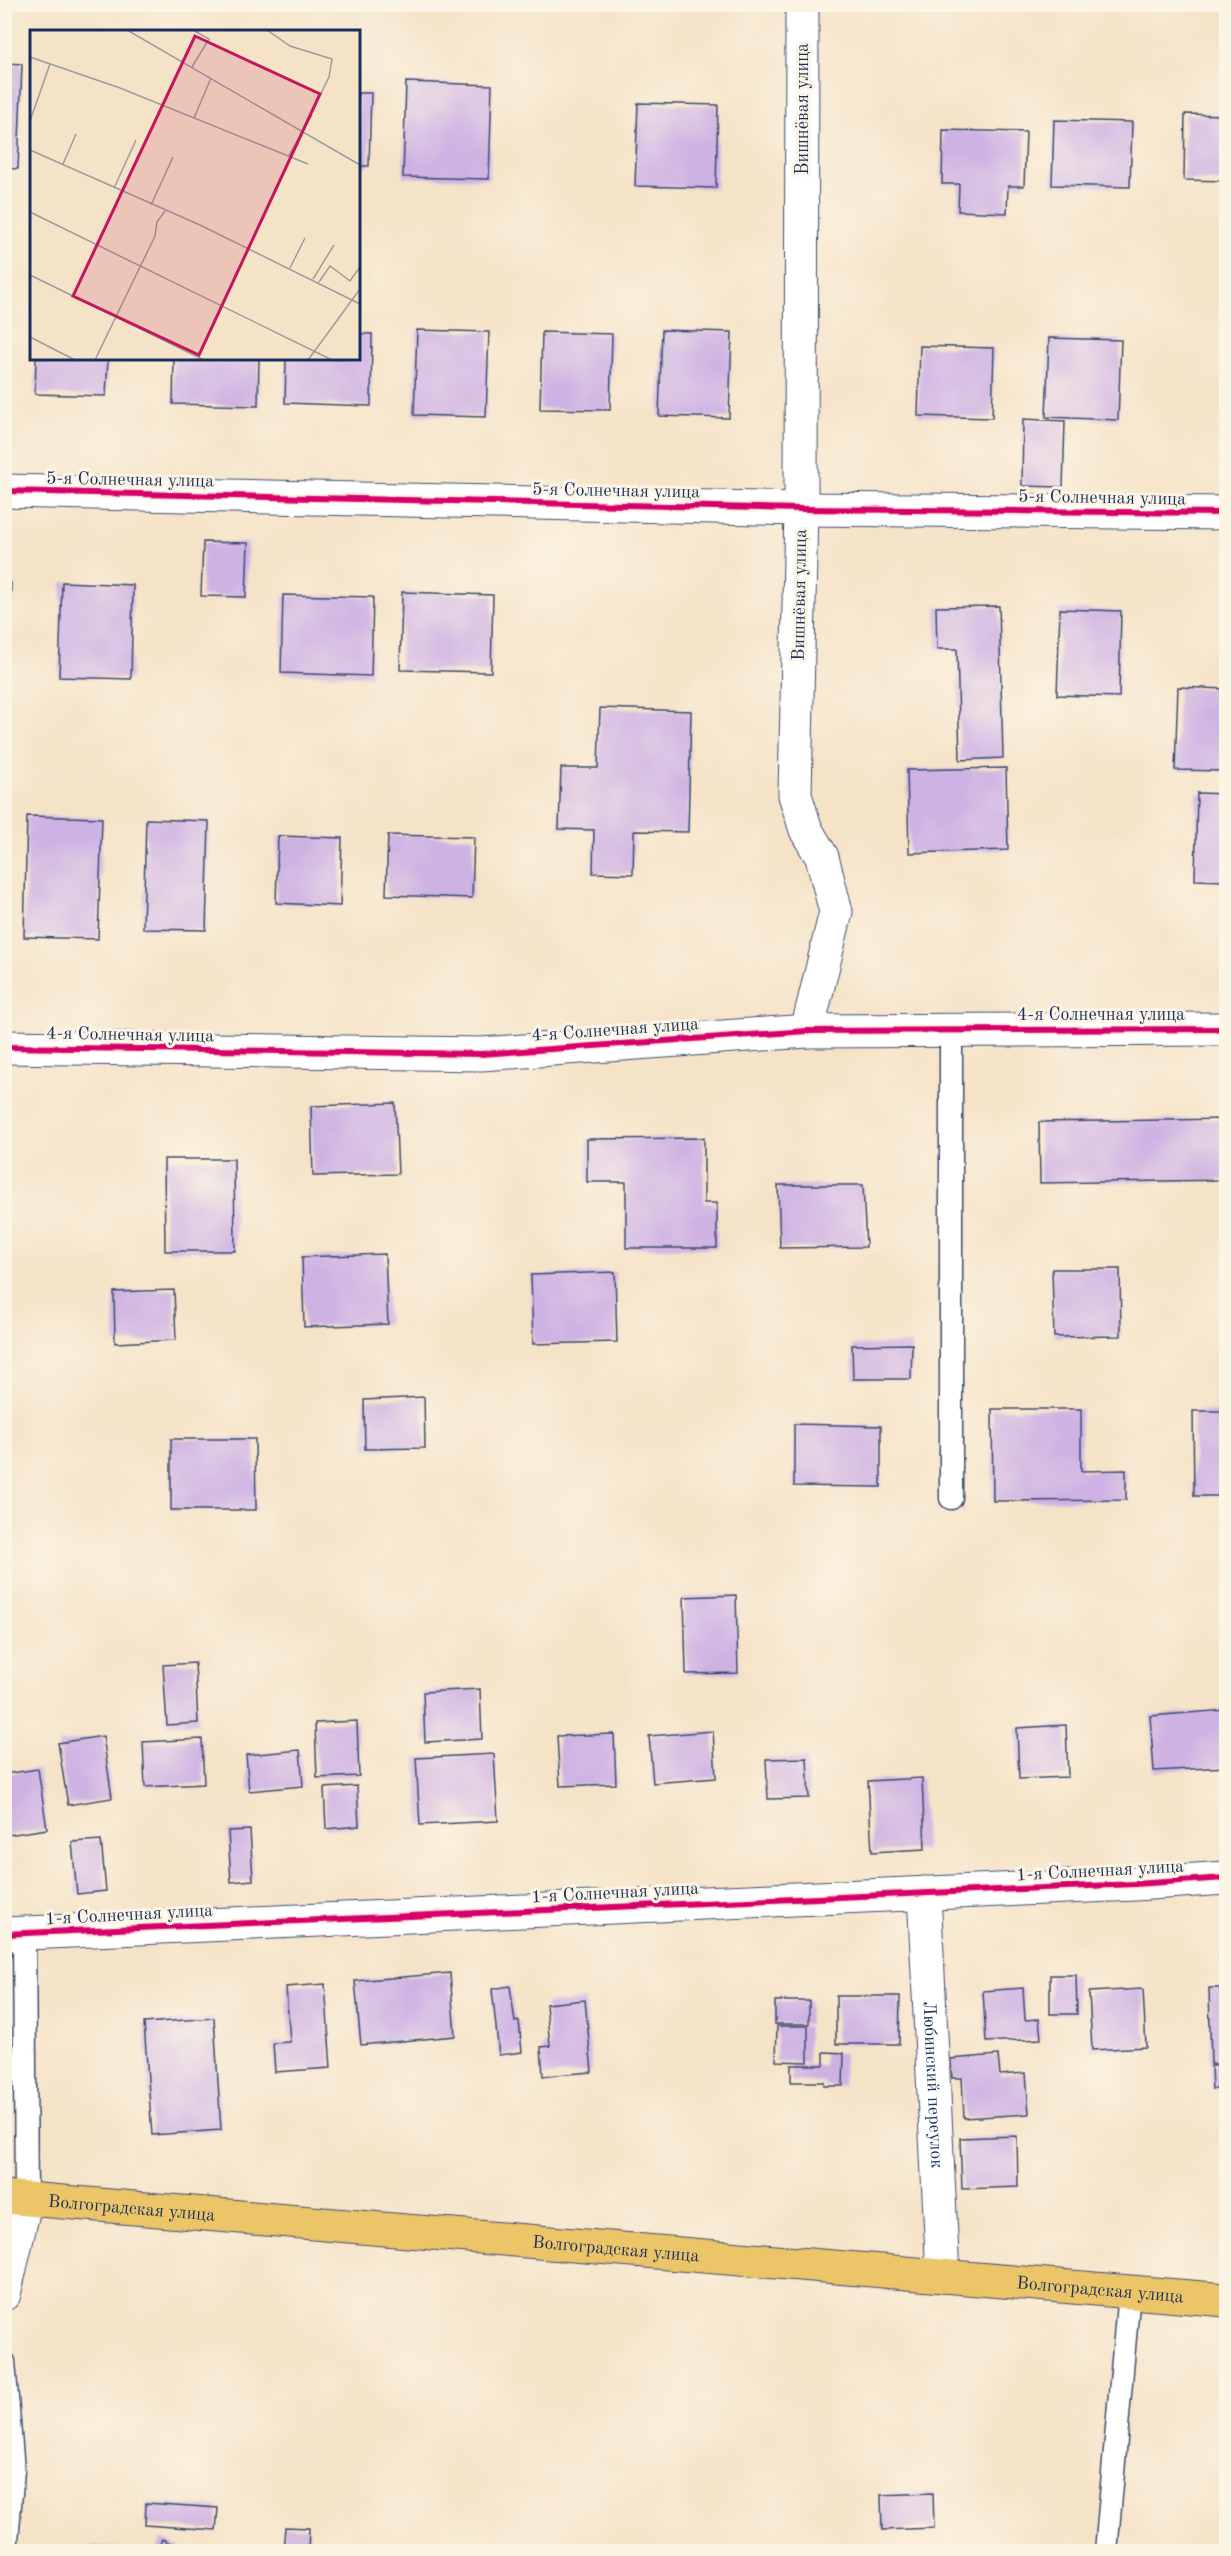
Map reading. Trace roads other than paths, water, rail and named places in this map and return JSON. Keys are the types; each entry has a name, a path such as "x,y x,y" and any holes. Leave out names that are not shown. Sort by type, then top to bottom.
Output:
{"main road":[{"name":"Волгоградская улица","path":"15,2198 1227,2300"}],"street":[{"name":"Вишнёвая улица","path":"802,4 801,509 795,795 806,830 822,857 836,912 807,1031"},
{"name":"5-я Солнечная улица","path":"4,491 801,509 1227,513"},
{"name":"4-я Солнечная улица","path":"4,1047 481,1054 807,1031 1227,1029"},
{"name":"1-я Солнечная улица","path":"14,1933 1227,1878"},
{"name":"Любинский переулок","path":"924,1893 943,2276"},
{"path":"4,2294 15,2198"}],"lane":[{"path":"951,1029 951,1498"},
{"path":"14,1933 15,2198"},
{"path":"1106,2552 1129,2292"},
{"path":"4,2362 13,2470 6,2552"}]}
